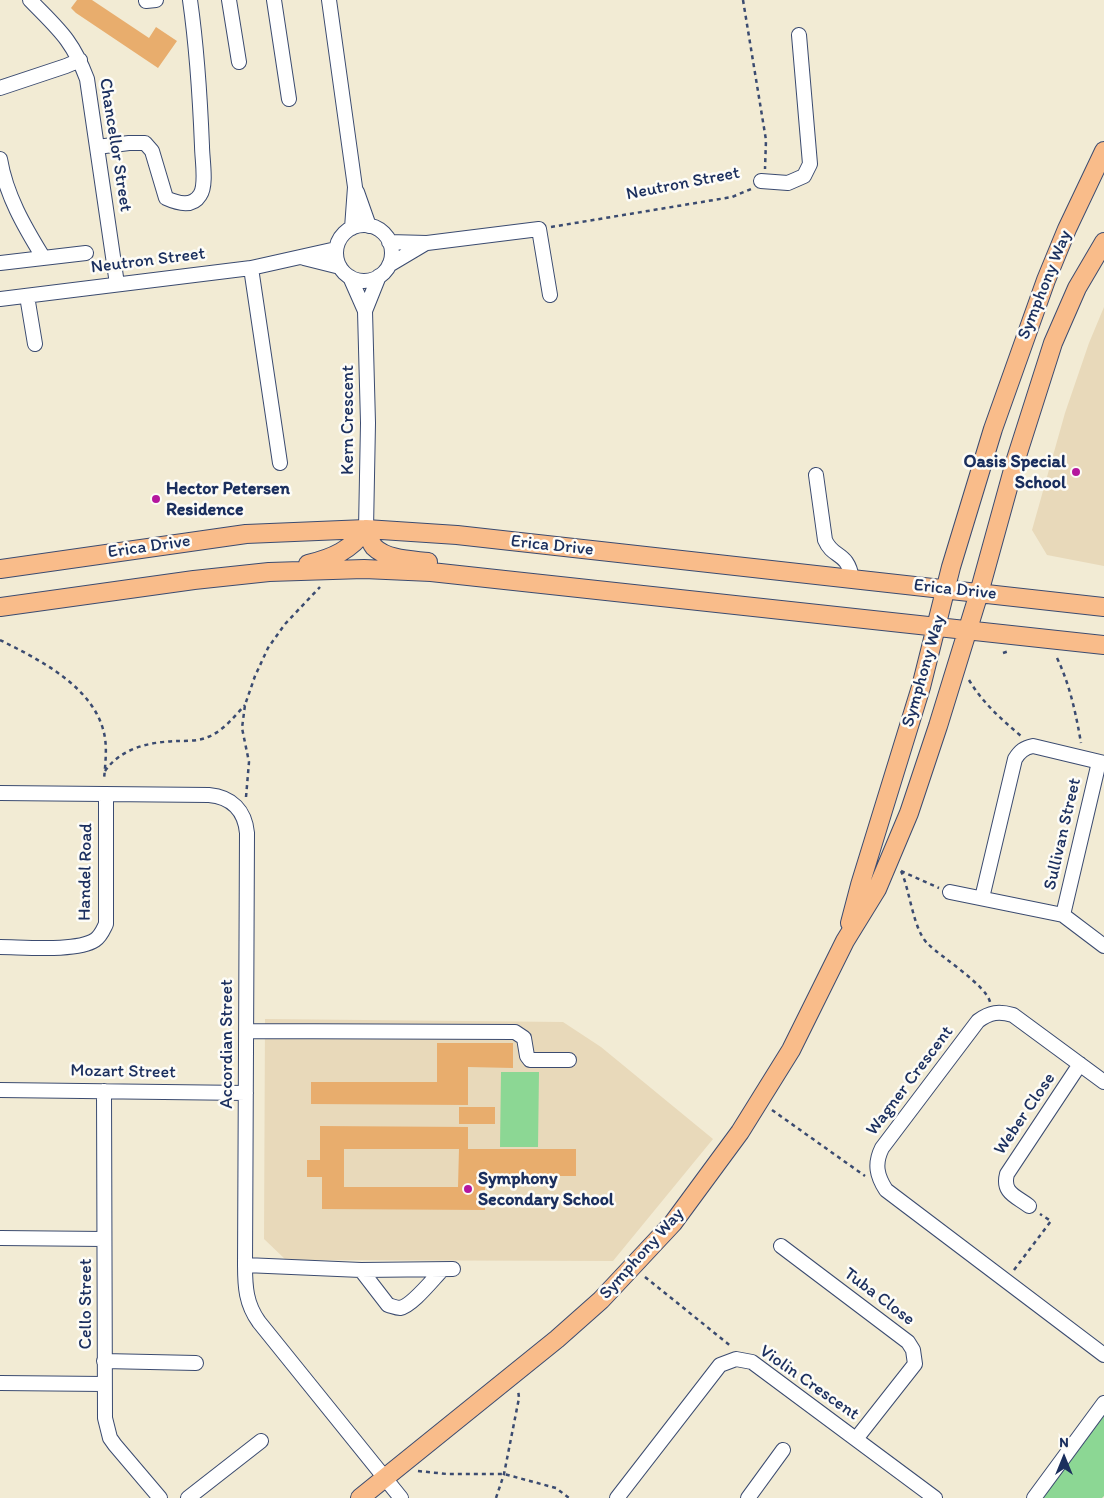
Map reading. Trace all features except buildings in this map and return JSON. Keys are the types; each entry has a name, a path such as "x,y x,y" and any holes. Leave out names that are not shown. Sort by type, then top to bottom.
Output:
{"main road":[{"name":"Symphony Way","path":"845,941 860,885 921,687 946,589 993,429 1028,326 1067,229 1104,151"},
{"name":"Symphony Way","path":"360,1498 557,1339 601,1300 673,1223 740,1132 791,1050 845,941 877,889 909,813 938,726 1016,459 1053,343 1077,288 1104,242"},
{"name":"Erica Drive","path":"0,568 246,534 366,529 457,535 1104,607"},
{"path":"269,572 326,560 345,551 358,541 366,529"},
{"path":"366,529 374,547 382,553 391,556 482,568 562,586"},
{"path":"0,607 194,580 269,572 364,569 431,572 1104,645"}],"street":[{"name":"Chancellor Street","path":"29,0 72,44 87,79 117,284"},
{"path":"97,147 144,143 152,151 166,198 179,204 192,203 200,196 204,186 201,124 197,49 190,0"},
{"path":"229,0 239,62"},
{"path":"274,0 290,99"},
{"path":"329,0 354,187 352,228"},
{"path":"761,181 788,183 804,176 810,164 799,35"},
{"path":"0,88 80,60"},
{"path":"0,159 9,192 24,226 44,257"},
{"path":"354,187 369,226"},
{"path":"389,265 392,250 384,234 378,229 369,226 352,228 339,241 336,249 340,266 350,277 365,281 379,276 389,265 427,243"},
{"path":"389,242 427,243 539,229 550,295"},
{"name":"Neutron Street","path":"0,299 251,268 336,249"},
{"path":"0,263 86,253"},
{"name":"Neutron Street","path":"301,257 340,266"},
{"path":"251,268 280,463"},
{"name":"Kern Crescent","path":"365,311 379,276"},
{"name":"Kern Crescent","path":"350,277 365,311 368,423 366,529"},
{"path":"27,296 35,344"},
{"path":"816,475 827,546 848,563 852,579"},
{"path":"982,898 1015,759 1020,752 1034,746 1101,763"},
{"name":"Sullivan Street","path":"1064,914 1101,763"},
{"name":"Accordian Street","path":"0,793 105,789 218,796 232,802 243,816 247,833 245,1265 247,1297 253,1314 401,1498"},
{"name":"Handel Road","path":"0,947 74,947 90,942 102,933 106,924 105,789"},
{"path":"950,892 1064,914 1104,946"},
{"path":"992,1013 1003,1012 1013,1015 1103,1080"},
{"name":"Wagner Crescent","path":"992,1013 978,1021 882,1148 877,1158 879,1179 886,1190 1104,1355"},
{"path":"246,1031 515,1032 524,1038 527,1056 530,1060 569,1060"},
{"name":"Weber Close","path":"1029,1206 1007,1189 1005,1182 1007,1174 1080,1064"},
{"name":"Mozart Street","path":"0,1090 246,1093"},
{"name":"Cello Street","path":"104,1091 105,1418 110,1438 160,1498"},
{"path":"0,1238 104,1239"},
{"name":"Tuba Close","path":"781,1246 908,1342 914,1350 915,1364 856,1439"},
{"path":"245,1265 361,1270 447,1270 401,1308 394,1308 388,1305 361,1270"},
{"name":"Violin Crescent","path":"617,1498 720,1365 736,1358 752,1362 935,1498"},
{"path":"104,1361 196,1363"},
{"path":"0,1383 104,1384"},
{"path":"1034,1498 1104,1403"},
{"path":"188,1498 261,1442"},
{"path":"750,1497 783,1450"}],"path":[{"name":"Neutron Street","path":"539,229 732,197 750,190 761,181 766,165 766,140 743,0"},
{"path":"246,803 249,762 242,728 245,705 255,676 268,648 285,624 320,587"},
{"path":"0,640 32,656 55,671 73,684 87,700 105,736 105,789"},
{"path":"1057,658 1071,695 1084,760"},
{"path":"967,676 978,694 992,710 1026,740"},
{"path":"104,772 133,748 155,742 206,738 218,732 245,705"},
{"path":"950,892 900,870 918,927 926,942 989,996 992,1013"},
{"path":"772,1110 868,1179"},
{"path":"1005,1280 1051,1221 1029,1206"},
{"path":"644,1276 737,1350"},
{"path":"496,1498 504,1474 519,1398 518,1388"},
{"path":"417,1471 447,1474 504,1474 556,1488 569,1498"}],"shaded area":[{"name":"Oasis Special School","path":"1104,307 1104,566 1047,555 1032,530 1065,413 1089,343"},
{"name":"Symphony Secondary School","path":"265,1019 563,1022 601,1047 713,1139 613,1261 286,1260 264,1239"}],"green space":[{"path":"501,1072 539,1072 538,1147 500,1147"},
{"path":"1104,1416 1104,1496 1102,1498 1043,1498"}],"place":[{"name":"Oasis Special School","path":"1076,472"},
{"name":"Hector Petersen Residence","path":"156,499"},
{"name":"Symphony Secondary School","path":"468,1189"}]}
